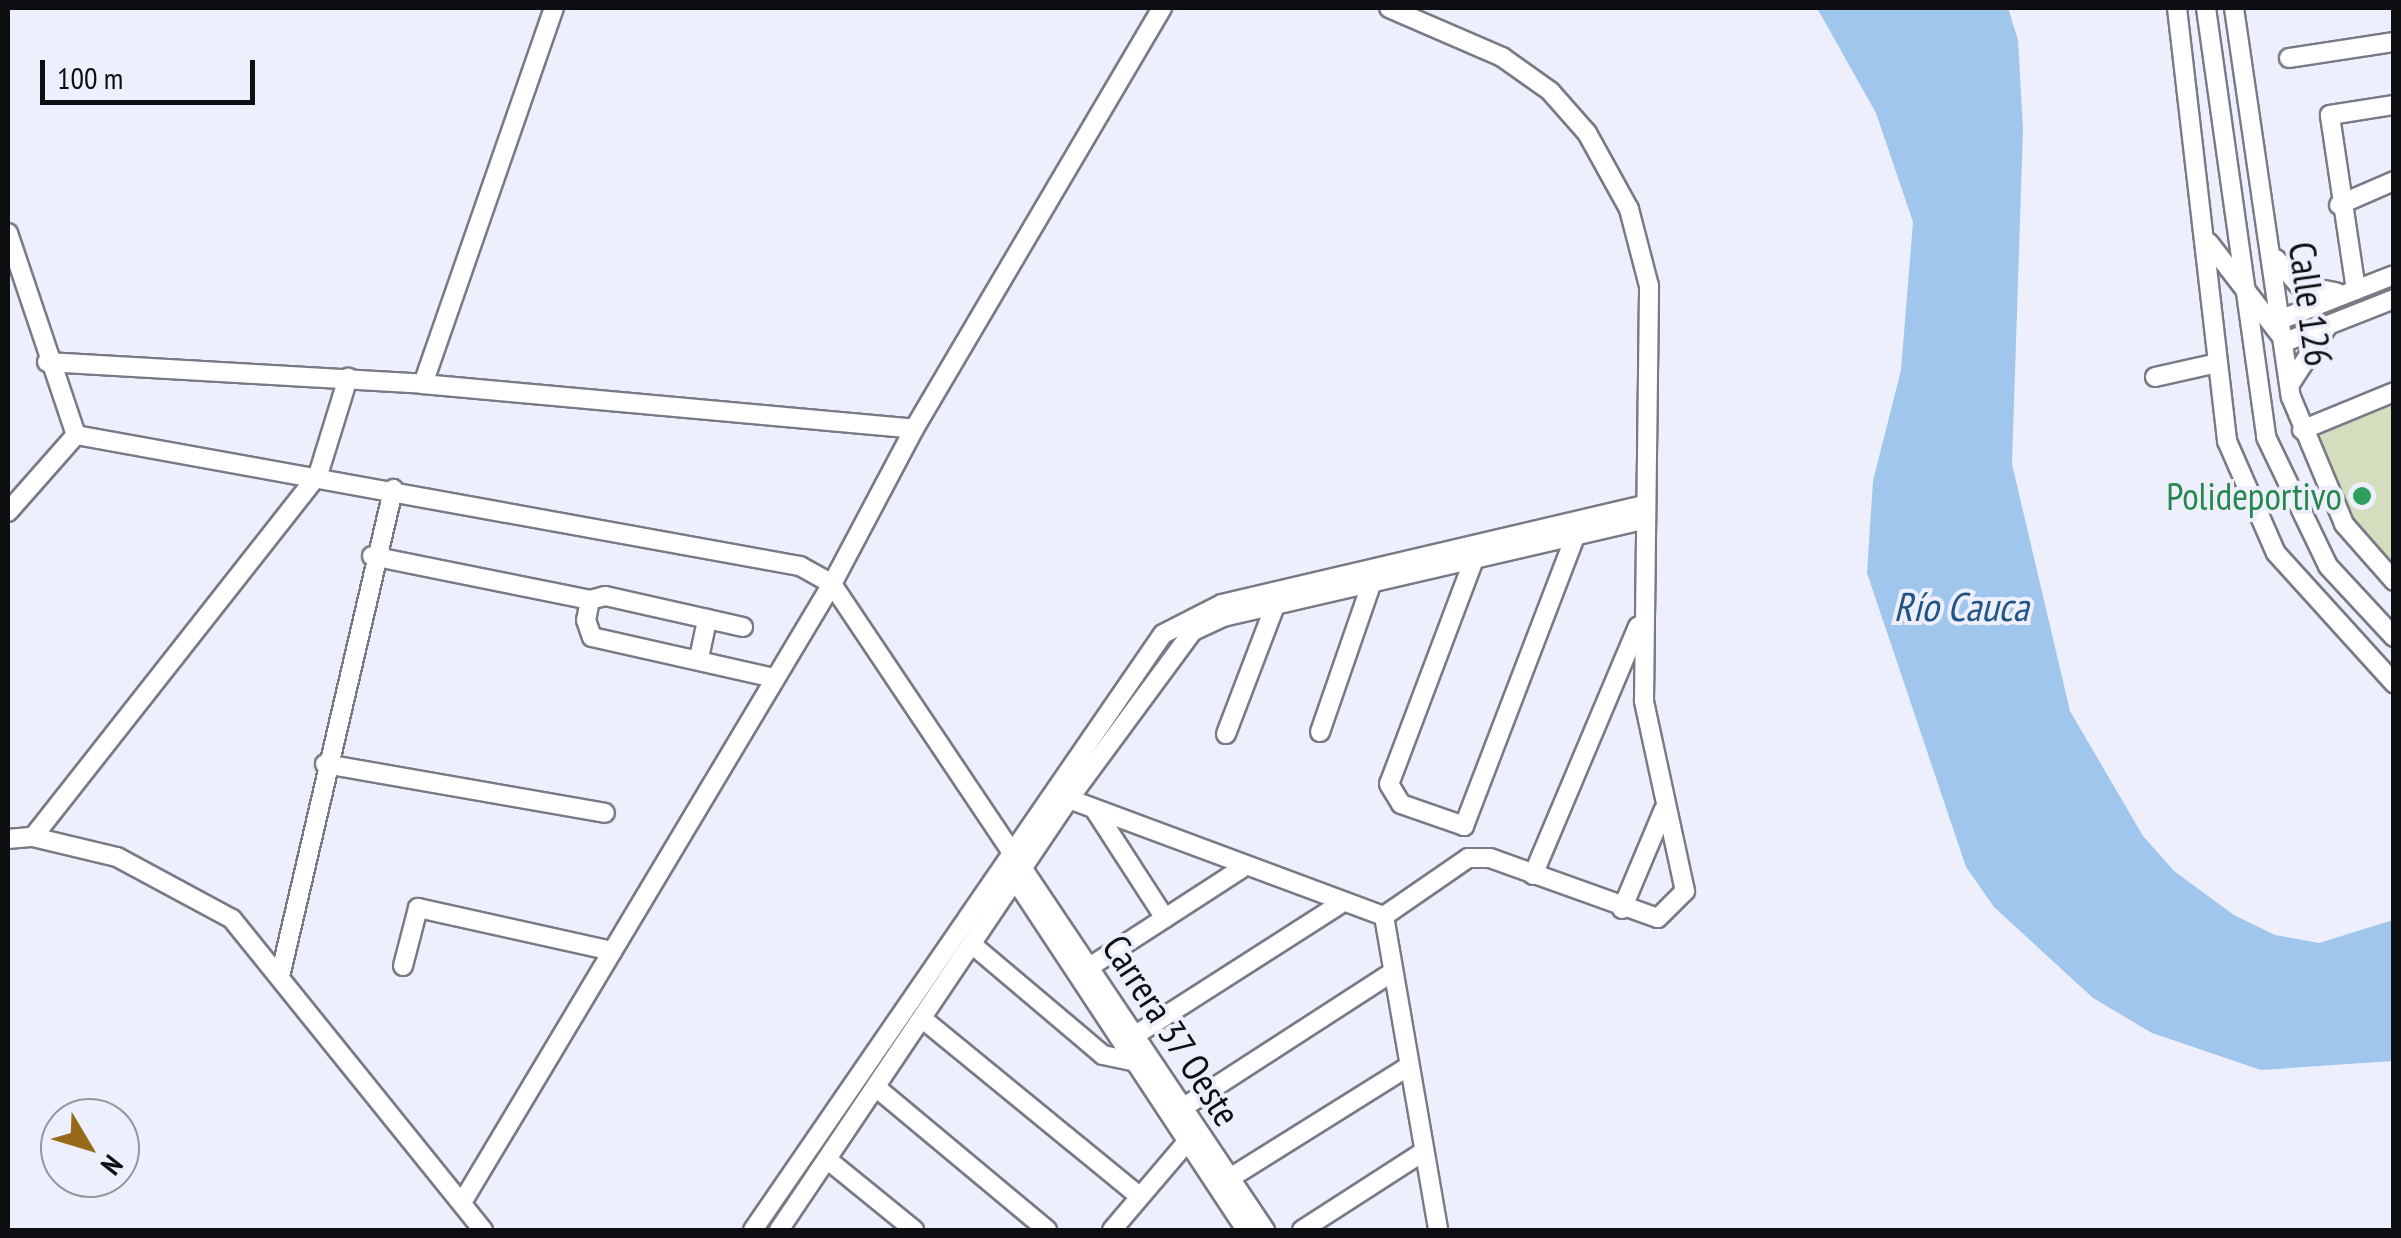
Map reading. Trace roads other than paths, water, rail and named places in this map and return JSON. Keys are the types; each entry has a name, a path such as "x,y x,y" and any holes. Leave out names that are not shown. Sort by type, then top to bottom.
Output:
{"street":[{"path":"423,384 554,8"},
{"path":"463,1200 770,678 832,584 914,429 1162,8"},
{"path":"1068,799 1240,868 1384,916 1468,858 1534,875 1622,909 1658,918 1682,900 1644,701 1643,512 1649,286 1629,209 1587,133 1550,91 1502,57 1388,8"},
{"path":"2177,8 2209,243 2227,441 2276,552 2394,683"},
{"path":"2206,8 2266,437 2328,566 2394,637"},
{"name":"Calle 126","path":"2234,8 2290,385 2302,430 2344,524 2394,581"},
{"path":"2289,58 2394,42"},
{"path":"2356,290 2339,205 2330,114 2394,105"},
{"path":"2339,205 2394,180"},
{"path":"8,233 46,362 76,436"},
{"path":"2209,243 2285,342 2394,298"},
{"path":"2271,251 2298,285 2322,294 2356,290"},
{"path":"2282,319 2394,275"},
{"path":"2290,385 2330,325"},
{"path":"46,362 348,378 914,429"},
{"path":"2154,377 2217,363"},
{"path":"33,836 318,476 348,378"},
{"path":"2302,430 2394,392"},
{"path":"76,436 318,476 800,566 832,584 1012,858"},
{"path":"8,512 76,436"},
{"path":"281,972 372,556 393,490"},
{"path":"780,1230 974,946 1012,858 1068,799 1184,640 1223,617 1574,540 1643,512"},
{"path":"752,1229 1012,858 1140,662 1184,617 1643,512"},
{"path":"1473,562 1389,784 1402,804 1464,826 1574,540"},
{"path":"372,556 590,600 605,596 742,627"},
{"path":"1320,732 1371,585"},
{"path":"590,600 592,637 699,658 770,678"},
{"path":"1226,734 1275,606"},
{"path":"1534,875 1642,618"},
{"path":"699,658 707,619"},
{"path":"326,764 606,812"},
{"path":"1622,909 1664,809"},
{"path":"1095,810 1165,918"},
{"path":"8,839 33,836 117,857 193,891 281,972 484,1230"},
{"name":"Carrera 37 Oeste","path":"1012,858 1092,966 1265,1230"},
{"name":"Carrera 37 Oeste","path":"1012,858 1136,1062 1246,1230"},
{"path":"1092,966 1240,868"},
{"path":"1137,1034 1339,904"},
{"path":"402,966 418,908 612,951"},
{"path":"1384,916 1438,1230"},
{"path":"974,946 1104,1055 1136,1062"},
{"path":"1184,1108 1393,972"},
{"path":"924,1020 1139,1196"},
{"path":"1230,1178 1409,1066"},
{"path":"878,1089 1047,1230"},
{"path":"1112,1230 1187,1142"},
{"path":"1302,1230 1423,1152"},
{"path":"828,1160 914,1230"}],"water":[{"name":"Río Cauca","path":"1817,8 2008,8 2018,40 2023,129 2012,464 2070,711 2143,836 2174,871 2234,915 2275,935 2319,943 2393,920 2393,1061 2261,1070 2152,1033 2093,998 1994,907 1966,867 1867,573 1873,481 1901,370 1913,222 1876,113"}],"place":[{"name":"Polideportivo","path":"2362,496"}]}
